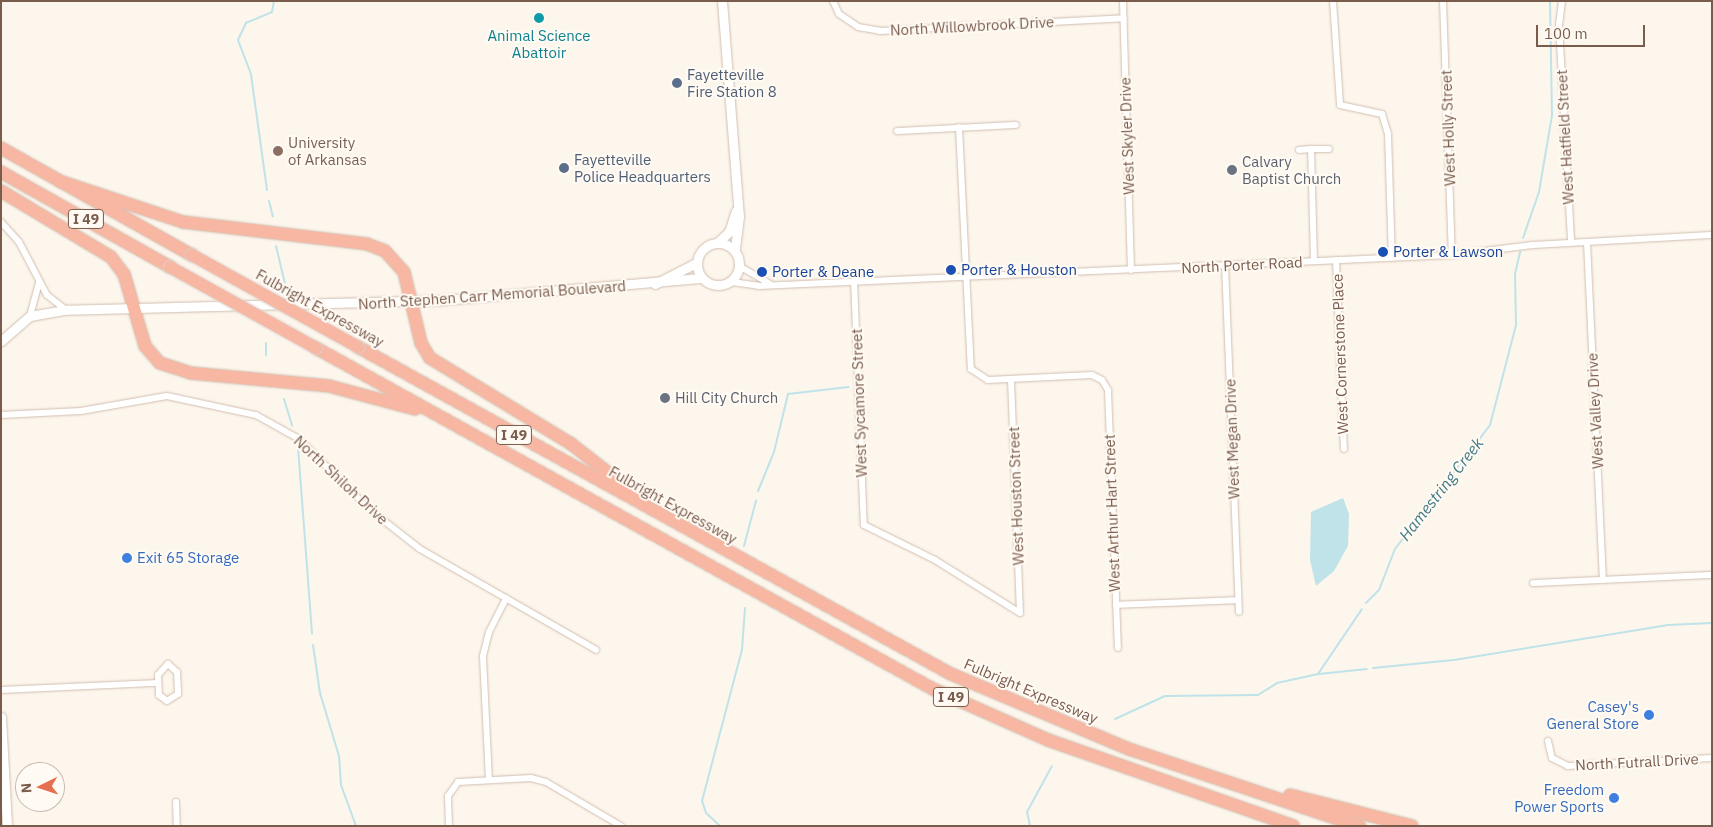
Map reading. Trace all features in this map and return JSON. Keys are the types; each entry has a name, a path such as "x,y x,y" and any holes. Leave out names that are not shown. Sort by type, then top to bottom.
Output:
{"highway":[{"name":"Fulbright Expressway","path":"1,148 670,522 949,674 1054,720 1190,770 1359,826"},
{"name":"I 49","path":"1,172 933,689 1057,744 1293,826"},
{"path":"59,181 183,222 376,247 400,266 413,302 421,343 438,365 570,444 670,522"},
{"path":"1,191 106,253 124,274 145,346 170,368 330,386 441,417"},
{"path":"1190,770 1412,826"}],"street":[{"path":"722,1 738,201 735,251 738,266 732,282 713,285 701,278 696,263 704,248 717,243 729,232 738,201"},
{"name":"North Willowbrook Drive","path":"833,1 839,14 858,27 880,31 1124,18"},
{"name":"West Skyler Drive","path":"1123,1 1131,270"},
{"path":"1333,1 1340,105 1382,114 1388,134 1392,258"},
{"name":"West Holly Street","path":"1443,1 1452,255"},
{"name":"West Hatfield Street","path":"1562,1 1559,25 1571,242"},
{"path":"897,130 1016,125"},
{"path":"959,127 970,362 976,375 1011,379"},
{"path":"1311,149 1314,261"},
{"path":"1299,150 1329,149"},
{"path":"1,222 19,242 39,282 49,297 66,310"},
{"name":"North Porter Road","path":"732,282 771,284 1392,258 1452,255 1571,242 1712,235"},
{"name":"West Valley Drive","path":"1587,242 1603,580"},
{"path":"717,243 735,251"},
{"name":"West Cornerstone Place","path":"1336,260 1344,448"},
{"name":"North Stephen Carr Memorial Boulevard","path":"654,284 696,263"},
{"path":"738,266 771,284"},
{"name":"West Megan Drive","path":"1225,266 1239,612"},
{"name":"North Stephen Carr Memorial Boulevard","path":"30,316 66,310 133,310 413,302 654,284 701,278"},
{"name":"West Sycamore Street","path":"854,280 864,525 935,560 1020,613"},
{"path":"1,341 30,316 39,282"},
{"name":"West Arthur Hart Street","path":"1011,379 1092,375 1102,380 1108,390 1118,648"},
{"name":"West Houston Street","path":"1011,379 1020,613"},
{"name":"North Shiloh Drive","path":"1,415 81,411 155,396 239,408 293,435 402,536 596,650"},
{"path":"1533,583 1712,575"},
{"path":"488,780 483,656 506,598"},
{"path":"1116,605 1238,600"},
{"path":"161,667 175,668 176,699 162,700 158,683 161,667"},
{"path":"1,690 158,683"},
{"path":"1,717 7,826"},
{"name":"North Futrall Drive","path":"1548,741 1552,758 1568,766 1712,758"},
{"path":"449,826 448,796 452,786 488,780 538,779 621,826"},
{"path":"176,802 177,826"}],"water":[{"path":"1343,498 1349,514 1348,546 1334,571 1316,586 1310,560 1311,512"}],"waterway":[{"path":"267,190 251,74 238,40 246,23 272,12 274,1"},
{"name":"Hamestring Creek","path":"1523,238 1539,192 1552,115 1550,1"},
{"path":"269,201 273,217"},
{"path":"276,246 288,296"},
{"name":"Hamestring Creek","path":"1366,603 1379,590 1395,549 1490,425 1516,325 1515,274 1520,252"},
{"path":"266,343 266,355"},
{"path":"758,491 774,452 788,394 849,387"},
{"path":"284,399 292,426"},
{"path":"298,447 312,633"},
{"path":"744,546 756,501"},
{"path":"720,826 706,813 702,801 742,650 745,608"},
{"name":"Hamestring Creek","path":"1115,719 1165,696 1258,695 1277,683 1318,674 1362,609"},
{"path":"1373,668 1454,660 1668,625 1712,623"},
{"path":"313,645 320,693 339,756 341,785 356,826"},
{"path":"1319,674 1367,669"},
{"name":"Hamestring Creek","path":"1030,826 1027,812 1052,766"}],"place":[{"name":"Animal Science Abattoir","path":"539,18"},
{"name":"Fayetteville Fire Station 8","path":"677,83"},
{"name":"University of Arkansas","path":"278,151"},
{"name":"Fayetteville Police Headquarters","path":"564,168"},
{"name":"Calvary Baptist Church","path":"1232,170"},
{"name":"Porter & Lawson","path":"1383,252"},
{"name":"Porter & Houston","path":"951,270"},
{"name":"Porter & Deane","path":"762,272"},
{"name":"Hill City Church","path":"665,398"},
{"name":"Exit 65 Storage","path":"127,558"},
{"name":"Casey's General Store","path":"1649,715"},
{"name":"Freedom Power Sports","path":"1614,798"}]}
